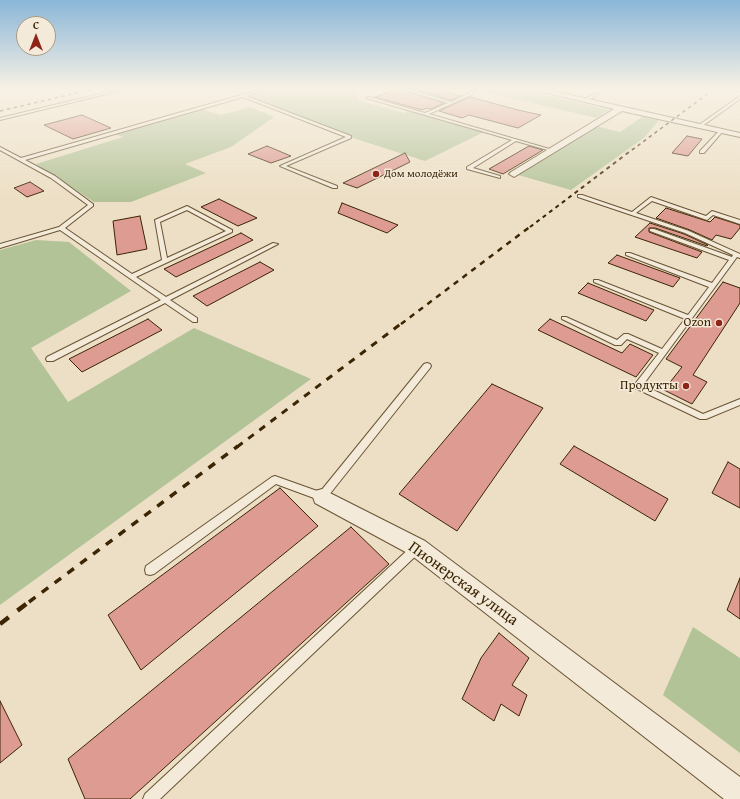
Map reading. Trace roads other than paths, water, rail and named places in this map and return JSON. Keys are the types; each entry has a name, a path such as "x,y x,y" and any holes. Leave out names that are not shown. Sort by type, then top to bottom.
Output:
{"street":[{"path":"514,174 591,126"},
{"path":"701,126 740,135"},
{"name":"Пионерская улица","path":"322,497 418,548 740,794"}],"lane":[{"path":"22,158 136,126"},
{"path":"322,126 350,137 282,166 335,187"},
{"path":"469,126 551,150"},
{"path":"702,152 720,131"},
{"path":"498,177 469,168 516,140"},
{"path":"0,148 22,158 53,177 91,205 61,228 0,246"},
{"path":"580,196 687,232 737,256"},
{"path":"632,214 651,199 706,218 712,213 740,222"},
{"path":"132,276 165,261 230,231 187,208 157,221 165,261"},
{"path":"61,228 195,320"},
{"path":"652,230 737,256"},
{"path":"50,359 275,244"},
{"path":"628,254 713,286"},
{"path":"737,256 638,386 703,417 740,402"},
{"path":"596,281 689,318"},
{"path":"564,318 618,343 626,336 663,352"},
{"path":"322,497 427,366"},
{"name":"Пионерская улица","path":"150,570 275,480 322,497"},
{"path":"150,799 418,548"}],"railway":[{"path":"632,150 664,126"},
{"path":"530,227 633,149"},
{"path":"401,324 531,226"},
{"path":"237,447 402,323"},
{"path":"29,602 238,446"},
{"path":"0,624 30,601"}],"place":[{"name":"Дом молодёжи","path":"376,174"},
{"name":"Ozon","path":"719,323"},
{"name":"Продукты","path":"686,386"}]}
